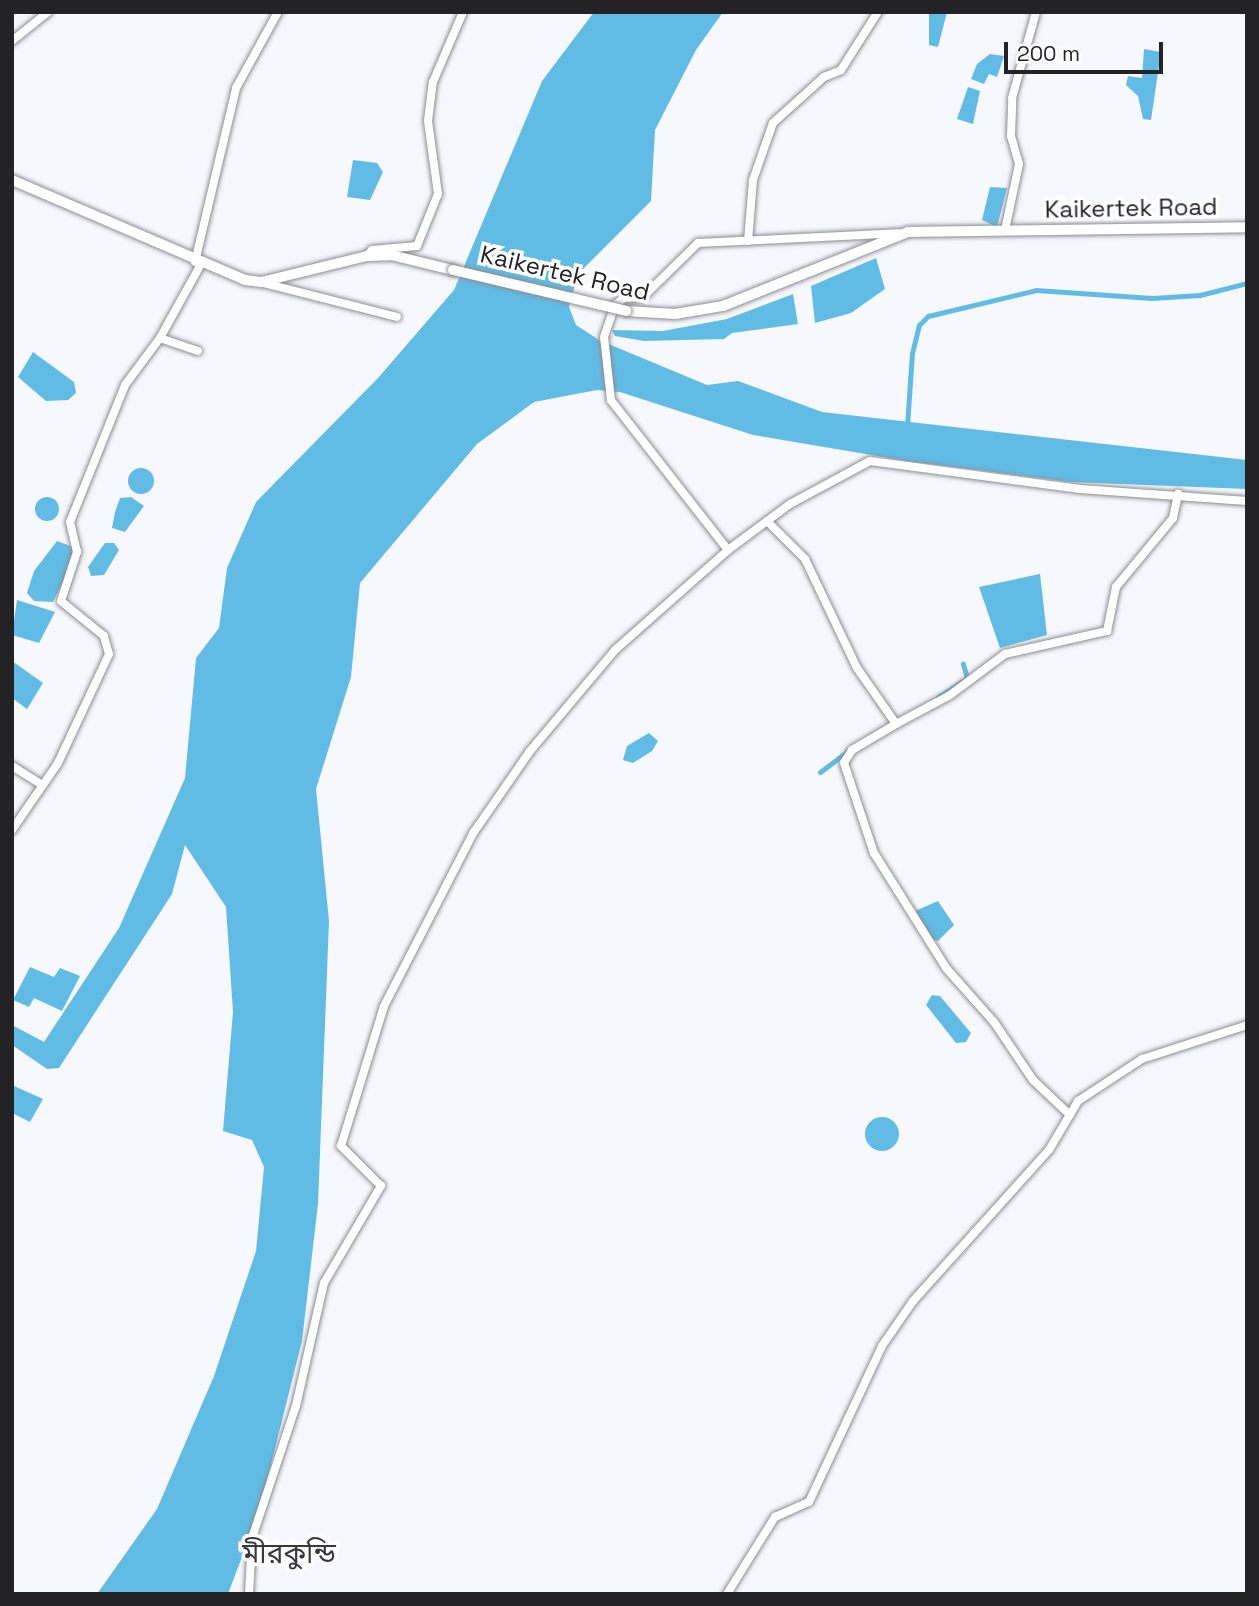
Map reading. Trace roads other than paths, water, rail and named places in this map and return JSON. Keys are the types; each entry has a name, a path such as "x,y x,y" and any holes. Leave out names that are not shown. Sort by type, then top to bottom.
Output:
{"main road":[{"path":"15,183 198,263 261,282"},
{"name":"Kaikertek Road","path":"261,282 367,256 391,255 626,311 675,314 723,306 908,232 1247,227"}],"street":[{"path":"12,41 48,12"},
{"path":"12,830 43,785 109,654 104,636 61,601 78,552 70,522 125,385 160,338 198,263 236,88 278,12"},
{"path":"367,256 372,250 417,246 438,194 428,121 433,82 463,12"},
{"path":"748,241 753,180 773,123 824,77 841,71 878,12"},
{"path":"1005,230 1019,164 1011,136 1012,98 1036,12"},
{"path":"728,550 611,400 604,337 619,300 643,297 694,245 908,232"},
{"path":"261,282 397,317"},
{"path":"160,338 198,351"},
{"path":"249,1594 252,1538 296,1406 324,1283 381,1186 341,1146 384,1006 474,832 530,751 615,650 728,550 767,521 870,461 1080,489 1247,501"},
{"path":"1070,1115 1033,1080 994,1022 946,968 874,853 844,763 852,750 894,720 950,695 1005,654 1107,631 1116,587 1173,518 1178,494"},
{"path":"767,521 805,559 857,668 894,720"},
{"path":"12,766 43,785"},
{"path":"726,1594 775,1517 809,1502 882,1346 913,1301 1049,1150 1082,1098 1142,1059 1247,1025"}],"water":[{"path":"594,12 723,12 696,50 655,130 651,201 578,274 569,307 576,325 599,340 707,385 738,381 822,412 1247,460 1247,489 1070,482 907,461 753,435 620,392 597,390 534,402 477,444 360,583 351,677 316,789 329,921 318,1204 302,1341 259,1512 228,1594 97,1594 157,1509 214,1376 256,1251 264,1167 252,1140 223,1131 233,1012 226,907 185,845 172,894 59,1068 47,1069 12,1045 12,1025 44,1042 119,928 185,778 196,658 219,628 227,568 256,502 378,378 454,290 542,81"},
{"path":"929,12 947,12 938,47 929,45"},
{"path":"1144,49 1161,52 1151,120 1143,119 1138,96 1126,85 1128,76 1142,78"},
{"path":"990,54 1004,56 997,77 989,74 984,84 971,79 977,64"},
{"path":"968,87 980,91 973,124 957,119"},
{"path":"353,160 377,163 383,172 370,200 347,197"},
{"path":"990,187 1007,188 997,227 982,220"},
{"path":"876,258 885,289 851,313 815,323 811,286"},
{"path":"793,294 798,324 732,333 724,339 644,341 615,336 612,330 663,331 727,319"},
{"path":"33,352 74,382 76,393 68,400 46,401 18,377"},
{"path":"141,468 150,472 154,481 150,490 141,494 132,490 128,481 132,472"},
{"path":"47,497 56,500 59,509 56,518 47,521 38,518 35,509 38,500"},
{"path":"131,497 144,506 125,532 112,528 120,498"},
{"path":"57,541 73,547 76,555 53,602 34,601 27,593 34,571"},
{"path":"105,543 114,543 119,550 104,575 91,576 88,567"},
{"path":"1040,574 1047,635 1000,648 979,587"},
{"path":"17,600 55,612 39,643 12,635"},
{"path":"12,661 43,683 27,709 12,698"},
{"path":"649,733 658,741 652,751 633,763 623,760 627,746"},
{"path":"938,901 954,925 938,941 931,939 915,911"},
{"path":"30,967 54,977 60,968 80,976 62,1011 34,998 29,1007 13,1000"},
{"path":"932,995 940,996 971,1033 966,1042 956,1043 926,1005"},
{"path":"12,1085 43,1099 30,1122 12,1113"},
{"path":"882,1117 894,1122 899,1134 894,1146 882,1151 870,1146 865,1134 870,1122"}],"waterway":[{"path":"907,426 912,353 919,325 928,316 1036,290 1152,298 1200,295 1247,283"},
{"path":"938,697 967,678 963,664"},
{"path":"820,772 851,749"}],"district":[{"name":"মীরকুন্ডি","path":"289,1553"}]}
